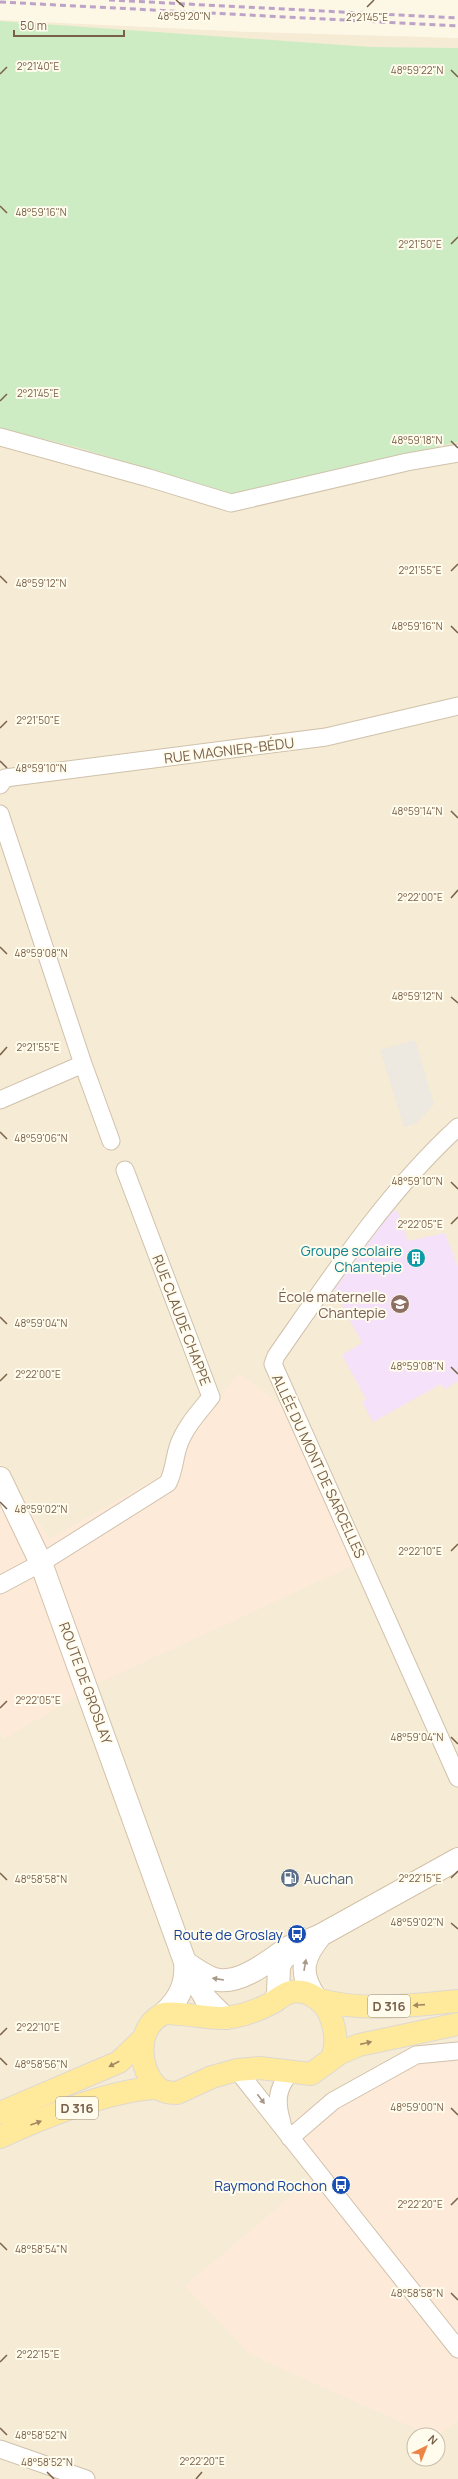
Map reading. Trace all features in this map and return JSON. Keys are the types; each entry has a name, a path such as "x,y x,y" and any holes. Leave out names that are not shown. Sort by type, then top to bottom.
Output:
{"main road":[{"name":"ROUTE DE GROSLAY","path":"0,1478 41,1563 186,1962 206,1999 225,2018"},
{"path":"186,1962 211,1978 227,1980 243,1975 290,1947 321,1935 458,1858"},
{"path":"317,1999 293,1992 256,2010 225,2018 192,2017 169,2012 163,2014 149,2026 143,2039 144,2066 158,2088 171,2093 183,2092 212,2077 237,2070 260,2068 290,2073 311,2074 331,2059 336,2042 335,2031 328,2011 317,1999 306,1981 304,1971 309,1952 321,1935"},
{"path":"275,2001 280,1963 300,1944"},
{"name":"ROUTE DE GROSLAY","path":"163,2014 179,1995 185,1977 186,1962"},
{"name":"D 316","path":"317,1999 335,2004 371,2007 458,2001"},
{"name":"D 316","path":"331,2059 359,2045 458,2024"},
{"name":"D 316","path":"0,2113 119,2062 143,2039"},
{"name":"D 316","path":"0,2137 108,2097 137,2089 158,2088"}],"street":[{"path":"0,437 149,478 231,503 407,462 458,453"},
{"name":"RUE MAGNIER-BÉDU","path":"0,785 5,778 326,737 458,706"},
{"path":"0,814 82,1064 111,1141"},
{"path":"0,1100 82,1064"},
{"name":"ALLÉE DU MONT DE SARCELLES","path":"458,1127 360,1237 326,1282 276,1356 273,1364 458,1778"},
{"name":"RUE CLAUDE CHAPPE","path":"0,1585 41,1563 168,1483 174,1472 178,1446 190,1424 211,1397 125,1170"},
{"path":"286,2134 333,2101 416,2055 458,2052"},
{"path":"237,2070 286,2134 458,2349"},
{"path":"286,2134 277,2101 280,2086 290,2073"},
{"path":"0,2449 86,2479"}],"shaded area":[{"path":"0,20 250,32 458,38 458,2479 0,2479"},
{"path":"415,1040 434,1104 417,1123 404,1127 380,1050"},
{"name":"École maternelle Chantepie","path":"397,1210 408,1241 445,1233 458,1267 458,1381 445,1389 441,1384 373,1422 362,1402 366,1399 342,1355 362,1343 334,1290 390,1213"},
{"path":"239,1373 297,1417 356,1564 105,1680 3,1739 0,1732 0,1462 50,1539 158,1477"},
{"path":"458,2041 458,2420 446,2430 446,2427 412,2427 251,2355 185,2286 324,2168 309,2149 293,2120 315,2104 420,2046"}],"green space":[{"path":"0,21 371,47 458,48 458,442 233,494 76,447 0,428"}],"railway":[{"path":"109,0 458,18"},
{"path":"0,2 458,26"}],"place":[{"name":"Groupe scolaire Chantepie","path":"416,1258"},
{"name":"École maternelle Chantepie","path":"400,1304"},
{"name":"Auchan","path":"290,1878"},
{"name":"Route de Groslay","path":"297,1934"},
{"name":"Raymond Rochon","path":"341,2185"}]}
